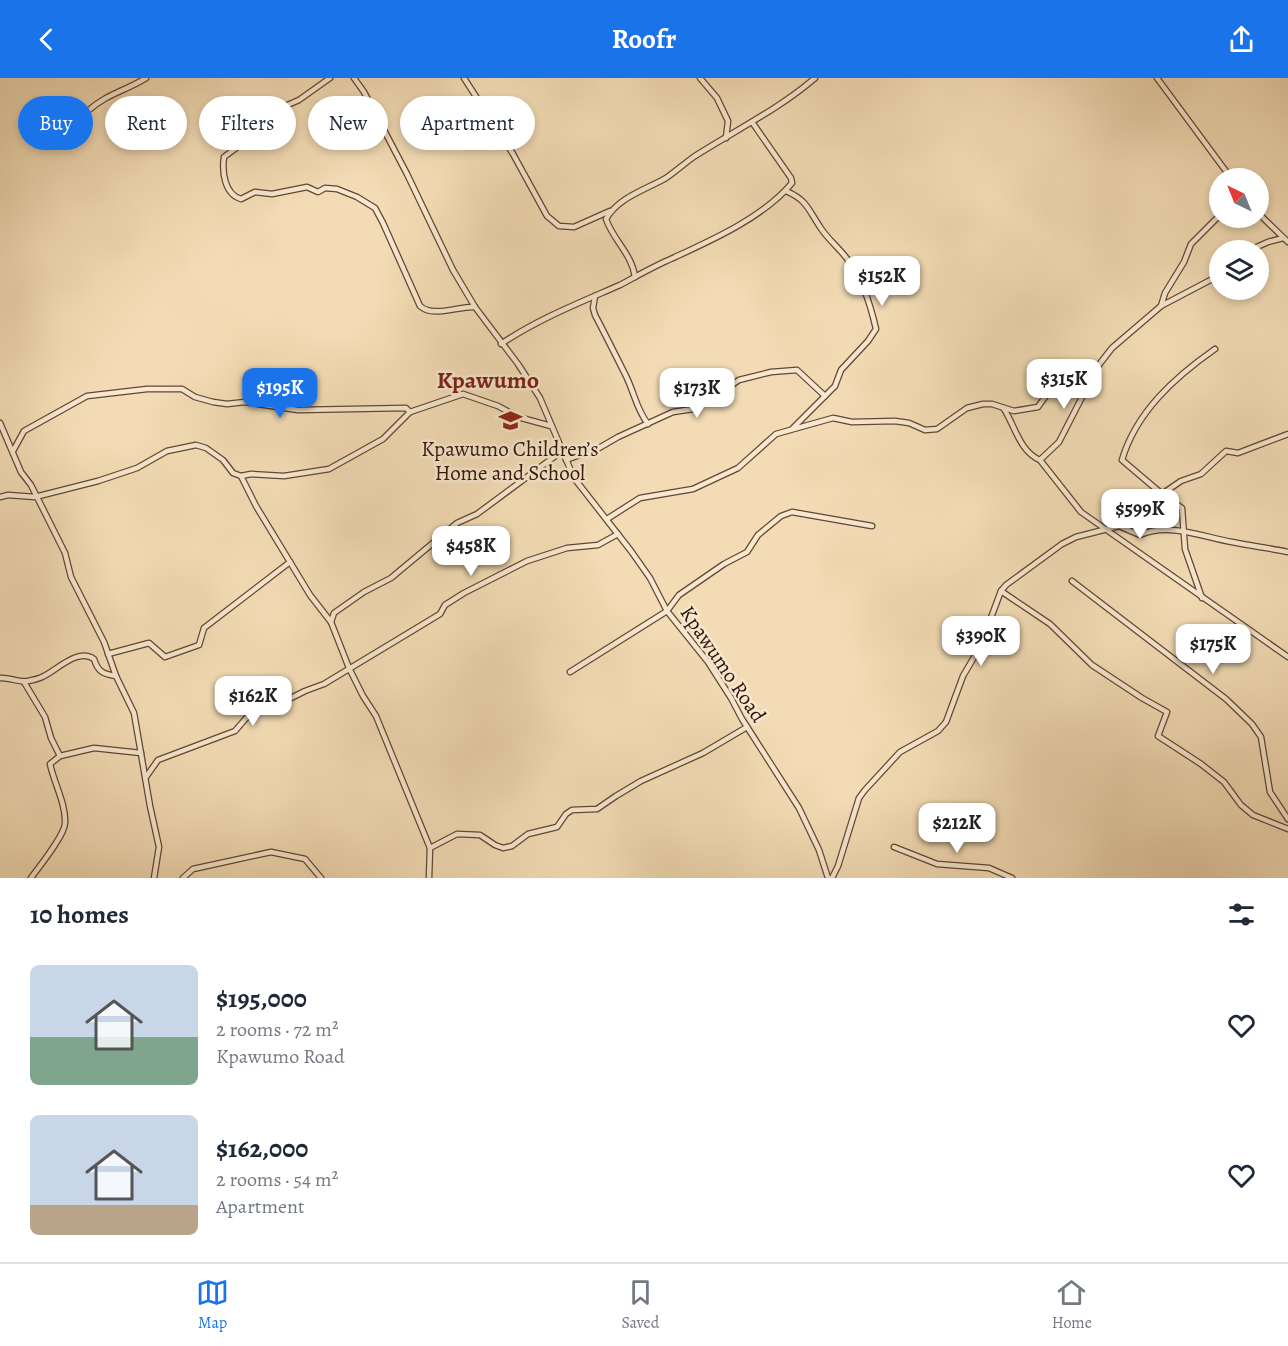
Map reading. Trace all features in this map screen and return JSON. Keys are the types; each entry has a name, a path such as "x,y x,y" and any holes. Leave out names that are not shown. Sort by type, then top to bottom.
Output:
{"street":[{"path":"93,106 146,78"},
{"path":"330,78 299,100 283,107 247,140 224,157 224,175 229,191 236,198 241,199 255,192 272,194 307,187 318,192 326,188 337,189 357,196 375,208 420,306 425,311 465,306 476,307"},
{"name":"Kpawumo Road","path":"354,78 364,92 453,270 501,344 518,364 540,398 574,478 608,519 650,578 667,611 708,662 799,808 830,878"},
{"path":"464,78 513,154 547,216 560,226 573,227 611,211 628,198 666,177 694,157 796,95 815,78"},
{"path":"700,78 717,98 728,121 726,138"},
{"path":"1157,78 1224,168"},
{"path":"501,344 525,328 671,258 704,245 749,218 786,191 792,183 791,178 752,122"},
{"path":"786,191 801,198 813,213 820,229 851,264 873,314 876,329 842,370 835,386 793,428"},
{"path":"611,211 606,219 634,266 635,277"},
{"path":"1269,224 1288,242"},
{"path":"1161,306 1165,293 1184,262 1191,244 1209,226"},
{"path":"1269,242 1283,238"},
{"path":"1040,460 1059,442 1098,366 1112,348 1161,306 1209,281"},
{"path":"595,296 593,308 595,315 625,374 636,404 648,424"},
{"path":"1202,598 1185,549 1182,507 1162,494 1122,460 1127,442 1154,401 1182,374 1215,349"},
{"path":"608,519 640,498 693,489 738,468 776,434 793,428 833,418 852,422 895,421 909,423 925,430 937,429 967,408 983,404 992,404 1014,411 1038,407 1052,387 1063,380 1087,374 1098,366"},
{"path":"566,460 599,448 673,412 693,409 739,380 771,372 797,370 825,396"},
{"path":"13,451 24,431 87,396 147,389 182,389 195,397 227,404 245,402 298,410 406,408 410,412"},
{"path":"0,497 8,495 35,497 120,475 167,451 196,445 215,454 234,473 241,476 251,474 284,476 328,469 382,439 410,412 463,394 498,406 518,417 551,426"},
{"path":"1004,409 1031,456 1040,460 1081,512 1288,657"},
{"path":"0,423 21,472 31,485 65,553 71,577 134,712 159,847 154,878"},
{"path":"1162,494 1181,481 1201,474 1226,451 1238,453 1288,434"},
{"path":"331,622 334,613 364,592 391,578 457,523 477,514 562,451"},
{"path":"241,476 256,506 310,595 331,622 349,668 376,716 430,848 429,878"},
{"path":"570,672 667,611 679,596 724,564 747,552 758,535 781,516 792,512 872,526"},
{"path":"830,878 838,866 859,798 900,752 938,731 946,722 963,676 980,647 1001,591 1062,544 1076,537 1119,526 1140,535 1152,530 1183,532 1288,552"},
{"path":"146,777 158,760 235,731 254,709 265,703 285,701 324,684 440,614 445,605 454,599 503,573 527,561 567,548 598,545 618,534"},
{"path":"108,654 149,643 165,657 199,645 204,628 290,562"},
{"path":"1072,581 1226,699 1252,724 1261,737 1270,792 1288,819"},
{"path":"1001,591 1050,624 1092,665 1167,712 1158,736 1224,782 1240,805 1253,816 1288,829"},
{"path":"0,678 11,677 24,682 41,678 64,662 86,656 94,659 103,675 116,676"},
{"path":"24,682 45,717 51,738 60,756"},
{"path":"430,848 457,834 480,835 495,846 503,848 512,846 528,834 557,827 572,810 597,809 641,781 703,753 747,727"},
{"path":"31,878 65,826 63,808 50,764 60,756 94,748 141,753"},
{"path":"894,847 937,864 989,868 1012,878"},
{"path":"183,878 193,869 271,852 305,859 321,878"}],"place":[{"name":"Kpawumo Children’s Home and School","path":"510,421"}],"district":[{"name":"Kpawumo","path":"488,380"}]}
